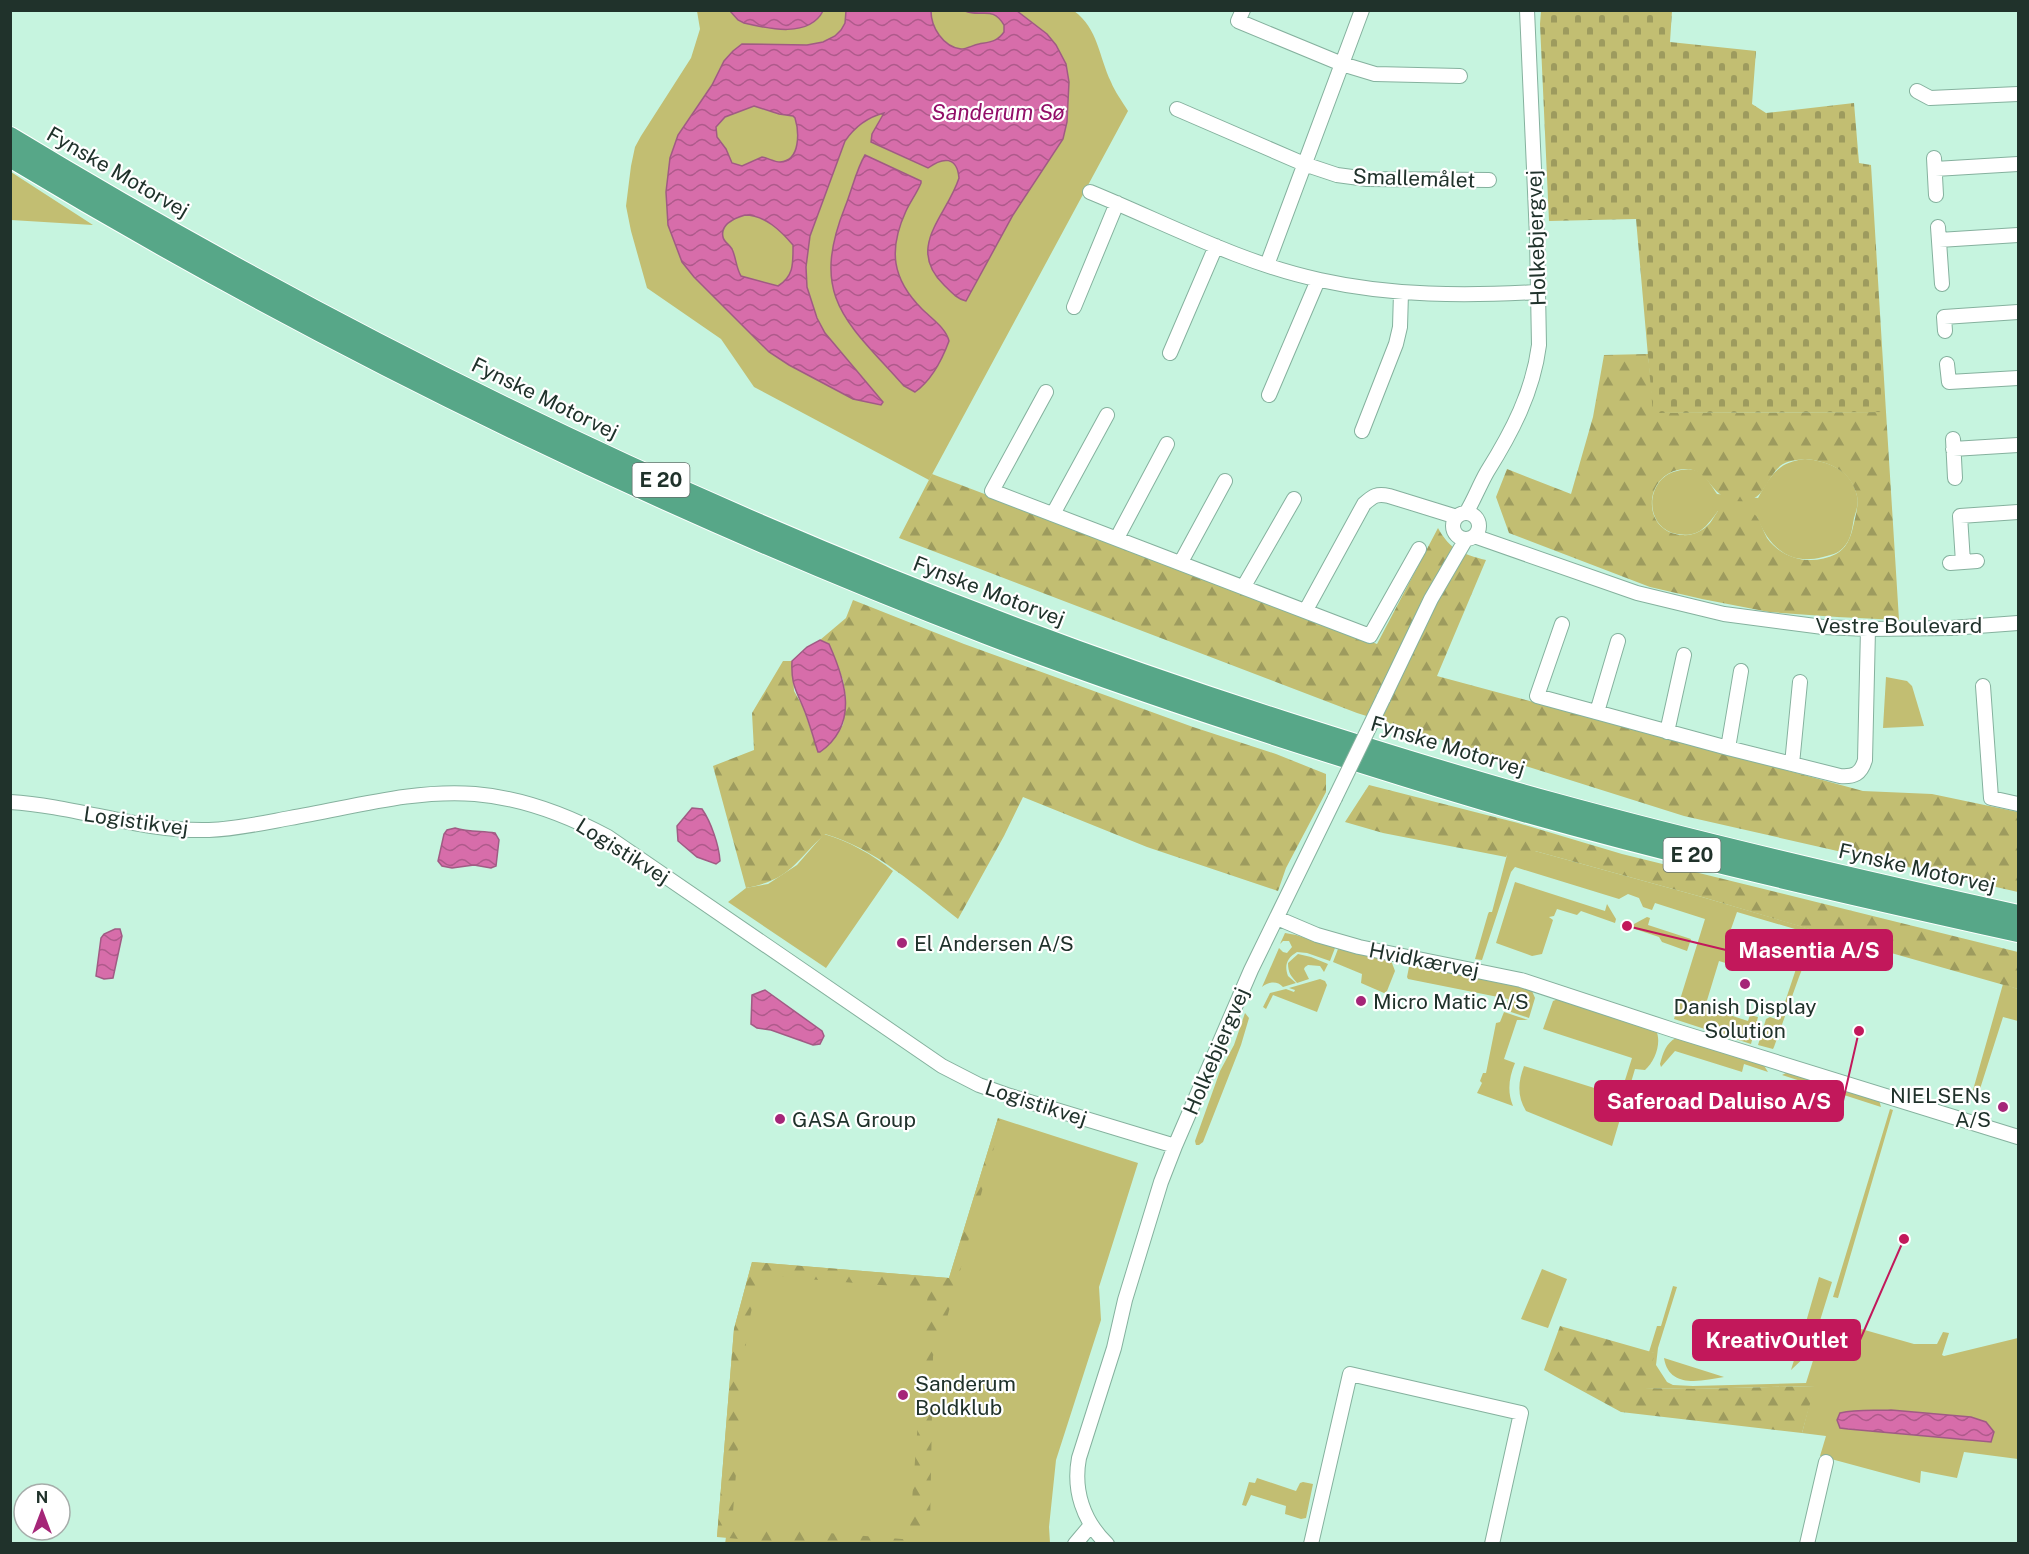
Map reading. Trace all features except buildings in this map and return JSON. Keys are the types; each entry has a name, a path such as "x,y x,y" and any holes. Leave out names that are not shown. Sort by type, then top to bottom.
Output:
{"highway":[{"name":"Fynske Motorvej","path":"10,137 260,281 362,335 546,426 755,522 993,619 1279,720 1475,780 1660,831 1876,884 2019,915"},
{"name":"Fynske Motorvej","path":"10,157 253,296 354,350 549,447 750,538 988,635 1105,678 1262,731 1453,791 1656,847 2019,932"}],"street":[{"path":"1243,10 1238,21 1342,64 1375,74 1460,76"},
{"path":"1267,265 1362,10"},
{"name":"Holkebjergvej","path":"1107,1544 1091,1525 1083,1508 1078,1491 1079,1458 1114,1348 1131,1277 1161,1182 1224,1029 1525,402 1537,362 1538,292 1527,10"},
{"path":"1917,91 1930,98 2019,94"},
{"name":"Smallemålet","path":"1177,109 1304,164 1337,175 1367,179 1489,180"},
{"path":"1936,195 1935,164 2019,164"},
{"path":"1090,192 1216,246 1267,265 1318,280 1401,293 1538,292"},
{"path":"1074,307 1117,203"},
{"path":"1942,284 1939,234 2019,235"},
{"path":"1170,353 1216,246"},
{"path":"1269,395 1318,280"},
{"path":"1362,432 1396,345 1401,327 1401,293"},
{"path":"1945,331 1944,317 2019,312"},
{"path":"1947,364 1949,382 2019,378"},
{"path":"1046,392 992,490 1371,636 1419,549"},
{"path":"1053,514 1107,415"},
{"path":"1117,538 1167,444"},
{"path":"1955,478 1953,444 2019,445"},
{"path":"1181,562 1225,481"},
{"name":"Vestre Boulevard","path":"1306,610 1364,504 1372,496 1380,494 1466,526 1600,581 1680,604 1774,621 1823,627 1951,628 2019,623"},
{"path":"1244,586 1294,499"},
{"path":"1963,562 1960,516 2019,512"},
{"path":"1562,624 1537,696 1728,748 1851,777 1858,774 1865,760 1868,629"},
{"path":"1597,712 1618,641"},
{"path":"1667,732 1684,655"},
{"path":"1728,748 1741,671"},
{"path":"1792,764 1800,682"},
{"path":"1983,686 1991,798 2019,804"},
{"name":"Logistikvej","path":"10,802 147,827 191,830 233,828 433,794 492,796 545,808 608,837 942,1066 979,1085 1010,1096 1175,1146"},
{"name":"Hvidkærvej","path":"1277,918 1317,935 1359,947 1521,980 1673,1030 2019,1137"},
{"path":"1311,1544 1350,1374 1521,1413 1492,1544"},
{"path":"1807,1544 1826,1462"},
{"path":"1075,1544 1091,1525"}],"green space":[{"path":"697,11 1074,11 1093,34 1113,86 1128,111 929,480 754,387 721,339 647,288 626,206 631,166 635,147 641,136 691,58 700,29"},
{"path":"1541,11 1672,11 1670,42 1756,51 1752,104 1766,113 1854,103 1859,163 1871,165 1886,412 1653,413 1636,219 1549,221"},
{"path":"11,172 93,225 11,220"},
{"path":"1648,354 1654,413 1886,412 1899,620 1769,612 1702,599 1650,587 1509,533 1496,497 1507,469 1571,494 1593,417 1604,355","holes":["1805,459 1837,468 1850,480 1857,496 1851,535 1840,552 1827,558 1798,559 1781,551 1767,538 1757,517 1744,510 1718,511 1704,528 1694,534 1686,535 1668,531 1659,524 1653,514 1654,490 1660,480 1670,473 1684,469 1693,470 1725,497 1733,501 1745,501 1758,496 1783,464"]},
{"path":"1805,459 1838,468 1850,480 1857,496 1858,502 1849,538 1846,545 1834,554 1811,559 1790,556 1774,545 1757,517 1718,511 1701,530 1685,535 1666,530 1658,523 1654,513 1652,503 1654,492 1666,475 1677,471 1688,469 1699,472 1717,494 1758,498 1776,471 1788,463"},
{"path":"932,474 1377,644 1438,528 1447,541 1458,550 1486,560 1437,676 1863,791 1932,794 2018,812 2018,892 1684,816 1357,713 899,538"},
{"path":"853,600 964,644 1193,727 1276,754 1326,774 1326,792 1286,868 1278,891 1147,847 1023,797 958,919 879,859 843,840 825,834 783,874 773,880 746,888 713,766 754,750 752,713 783,661 792,661 794,691 803,707 818,751 843,725 846,699 843,680 829,644 820,640 846,618"},
{"path":"1886,677 1907,681 1912,686 1924,726 1883,728"},
{"path":"1369,785 1518,823 1622,854 2018,952 2018,989 1535,851 1509,851 1506,857 1383,833 1345,822"},
{"path":"824,834 860,849 893,871 826,968 728,902 746,888 768,884 797,865"},
{"path":"1508,851 1535,851 1817,931 1773,1049 1758,1045 1766,1019 1770,1017 1779,1020 1804,945 1805,932 1737,912 1725,946 1737,951 1732,965 1719,961 1705,1007 1748,1021 1750,1015 1758,1017 1751,1044 1674,1019 1705,919 1655,903 1652,910 1643,907 1639,898 1628,894 1619,899 1515,867 1511,872 1482,960 1475,959 1488,914 1492,912"},
{"path":"1515,882 1605,911 1607,904 1616,919 1615,923 1581,911 1577,915 1557,909 1554,916 1549,917 1553,920 1542,954 1532,956 1496,943"},
{"path":"1647,917 1650,918 1648,925 1691,939 1687,951 1662,942 1659,937 1632,928 1634,924"},
{"path":"1285,933 1335,948 1330,961 1297,952 1286,965 1288,976 1296,983 1283,987 1272,982 1262,987 1279,948 1287,953 1292,947 1289,941 1283,941 1280,944"},
{"path":"1338,949 1387,959 1392,963 1395,971 1387,991 1384,993 1361,983 1362,974 1333,962"},
{"path":"1298,954 1328,964 1324,972 1320,966 1308,965 1304,969 1309,979 1297,983 1290,974 1288,963"},
{"path":"1414,964 1528,989 1532,991 1535,998 1529,1018 1505,1010 1508,999 1408,979 1409,967"},
{"path":"1320,979 1327,985 1317,1012 1273,995 1266,1009 1263,1007 1270,993 1286,989 1294,992 1295,990 1289,988"},
{"path":"2003,984 2018,989 2018,1021 2003,1017 1979,1092 1973,1090"},
{"path":"1558,999 1656,1030 1658,1035 1652,1062 1645,1070 1635,1069 1612,1146 1526,1111 1521,1100 1520,1083 1524,1066 1620,1096 1632,1058 1543,1029 1553,1001"},
{"path":"1504,1012 1528,1020 1517,1020 1504,1059 1515,1063 1510,1084 1513,1106 1477,1093 1482,1083 1480,1081 1483,1073 1486,1073 1496,1023 1500,1022"},
{"path":"1245,1013 1249,1018 1241,1045 1203,1142 1196,1145 1195,1141 1220,1071 1234,1045"},
{"path":"1676,1038 1763,1064 1768,1072 1744,1064 1742,1072 1675,1051 1661,1067 1665,1049"},
{"path":"1788,1072 1879,1100 1881,1107 1782,1075"},
{"path":"1890,1109 1893,1110 1838,1298 1833,1297"},
{"name":"Sanderum Boldklub","path":"998,1118 1138,1163 1099,1287 1101,1320 1056,1460 1049,1527 1050,1543 725,1544 726,1537 717,1537 734,1329 752,1262 949,1278"},
{"path":"998,1118 1001,1122 947,1318 933,1356 930,1528 910,1527 928,1289 759,1275 747,1331 732,1525 926,1541 926,1543 795,1544 717,1537 734,1329 752,1262 949,1278"},
{"path":"1542,1269 1567,1279 1548,1328 1521,1319"},
{"path":"1819,1277 1832,1282 1818,1327 1806,1322"},
{"path":"1673,1286 1677,1287 1658,1348 1656,1365 1667,1382 1673,1385 1806,1383 1826,1319 1914,1344 1937,1344 1943,1332 1949,1333 1942,1355 1944,1356 2018,1338 2018,1459 1964,1452 1957,1478 1921,1471 1920,1483 1820,1456 1826,1436 1802,1433 1814,1386 1644,1388 1654,1353 1649,1352 1657,1326 1661,1326"},
{"path":"1560,1326 1655,1353 1645,1388 1815,1386 1802,1433 1621,1412 1544,1370"},
{"path":"1804,1327 1817,1331 1810,1352 1791,1370"},
{"path":"1664,1358 1724,1377 1696,1381 1679,1379 1667,1368"},
{"path":"1257,1478 1296,1491 1300,1483 1313,1484 1306,1518 1301,1519 1285,1514 1286,1506 1251,1495 1246,1506 1242,1505 1249,1482 1255,1483"}],"water":[{"path":"730,11 823,11 817,20 808,25 776,29 744,23"},
{"name":"Sanderum Sø","path":"846,11 931,11 933,23 939,35 949,44 961,49 993,41 1004,32 1004,25 995,15 965,11 1017,11 1047,34 1056,45 1066,64 1069,82 1067,122 1063,139 1013,215 966,301 957,297 944,285 933,271 928,258 928,244 932,232 959,178 958,171 952,162 939,162 928,168 871,142 872,134 884,113 862,124 845,141 810,236 806,267 807,287 817,318 825,333 883,402 881,405 853,399 769,352 682,262 668,225 666,192 670,158 678,135 712,85 724,61 742,44 807,45 823,42 841,30 845,23","holes":["754,106 795,118 798,137 792,157 780,162 762,157 742,166 732,163 717,137 716,127 725,117","745,215 766,221 778,229 793,245 790,274 778,286 741,276 739,273 733,252 724,239 723,232 729,222"]},
{"name":"Sanderum Sø","path":"865,155 921,181 900,225 895,251 896,263 904,287 942,328 949,341 936,369 927,382 915,392 904,386 851,325 840,307 833,287 831,264 835,238"},
{"path":"820,640 829,644 835,658 846,702 840,729 832,741 818,752 794,685 792,661 807,647"},
{"path":"692,808 702,809 711,827 720,861 716,864 697,857 678,841 677,826"},
{"path":"455,828 495,833 499,840 496,866 491,868 474,865 452,868 442,866 438,861 444,834 447,830"},
{"path":"115,929 120,929 122,936 113,978 104,979 96,976 101,938"},
{"path":"765,990 822,1031 824,1036 820,1044 813,1045 771,1030 757,1028 751,1024 752,995"},
{"path":"1891,1410 1971,1417 1986,1422 1994,1432 1991,1442 1840,1428 1837,1420 1840,1413"}],"place":[{"name":"Masentia A/S","path":"1627,926"},
{"name":"El Andersen A/S","path":"902,943"},
{"name":"Danish Display Solution","path":"1745,984"},
{"name":"Micro Matic A/S","path":"1361,1001"},
{"name":"Saferoad Daluiso A/S","path":"1859,1031"},
{"name":"NIELSENs A/S","path":"2003,1107"},
{"name":"GASA Group","path":"780,1119"},
{"name":"KreativOutlet","path":"1904,1239"},
{"name":"Sanderum Boldklub","path":"903,1395"}]}
